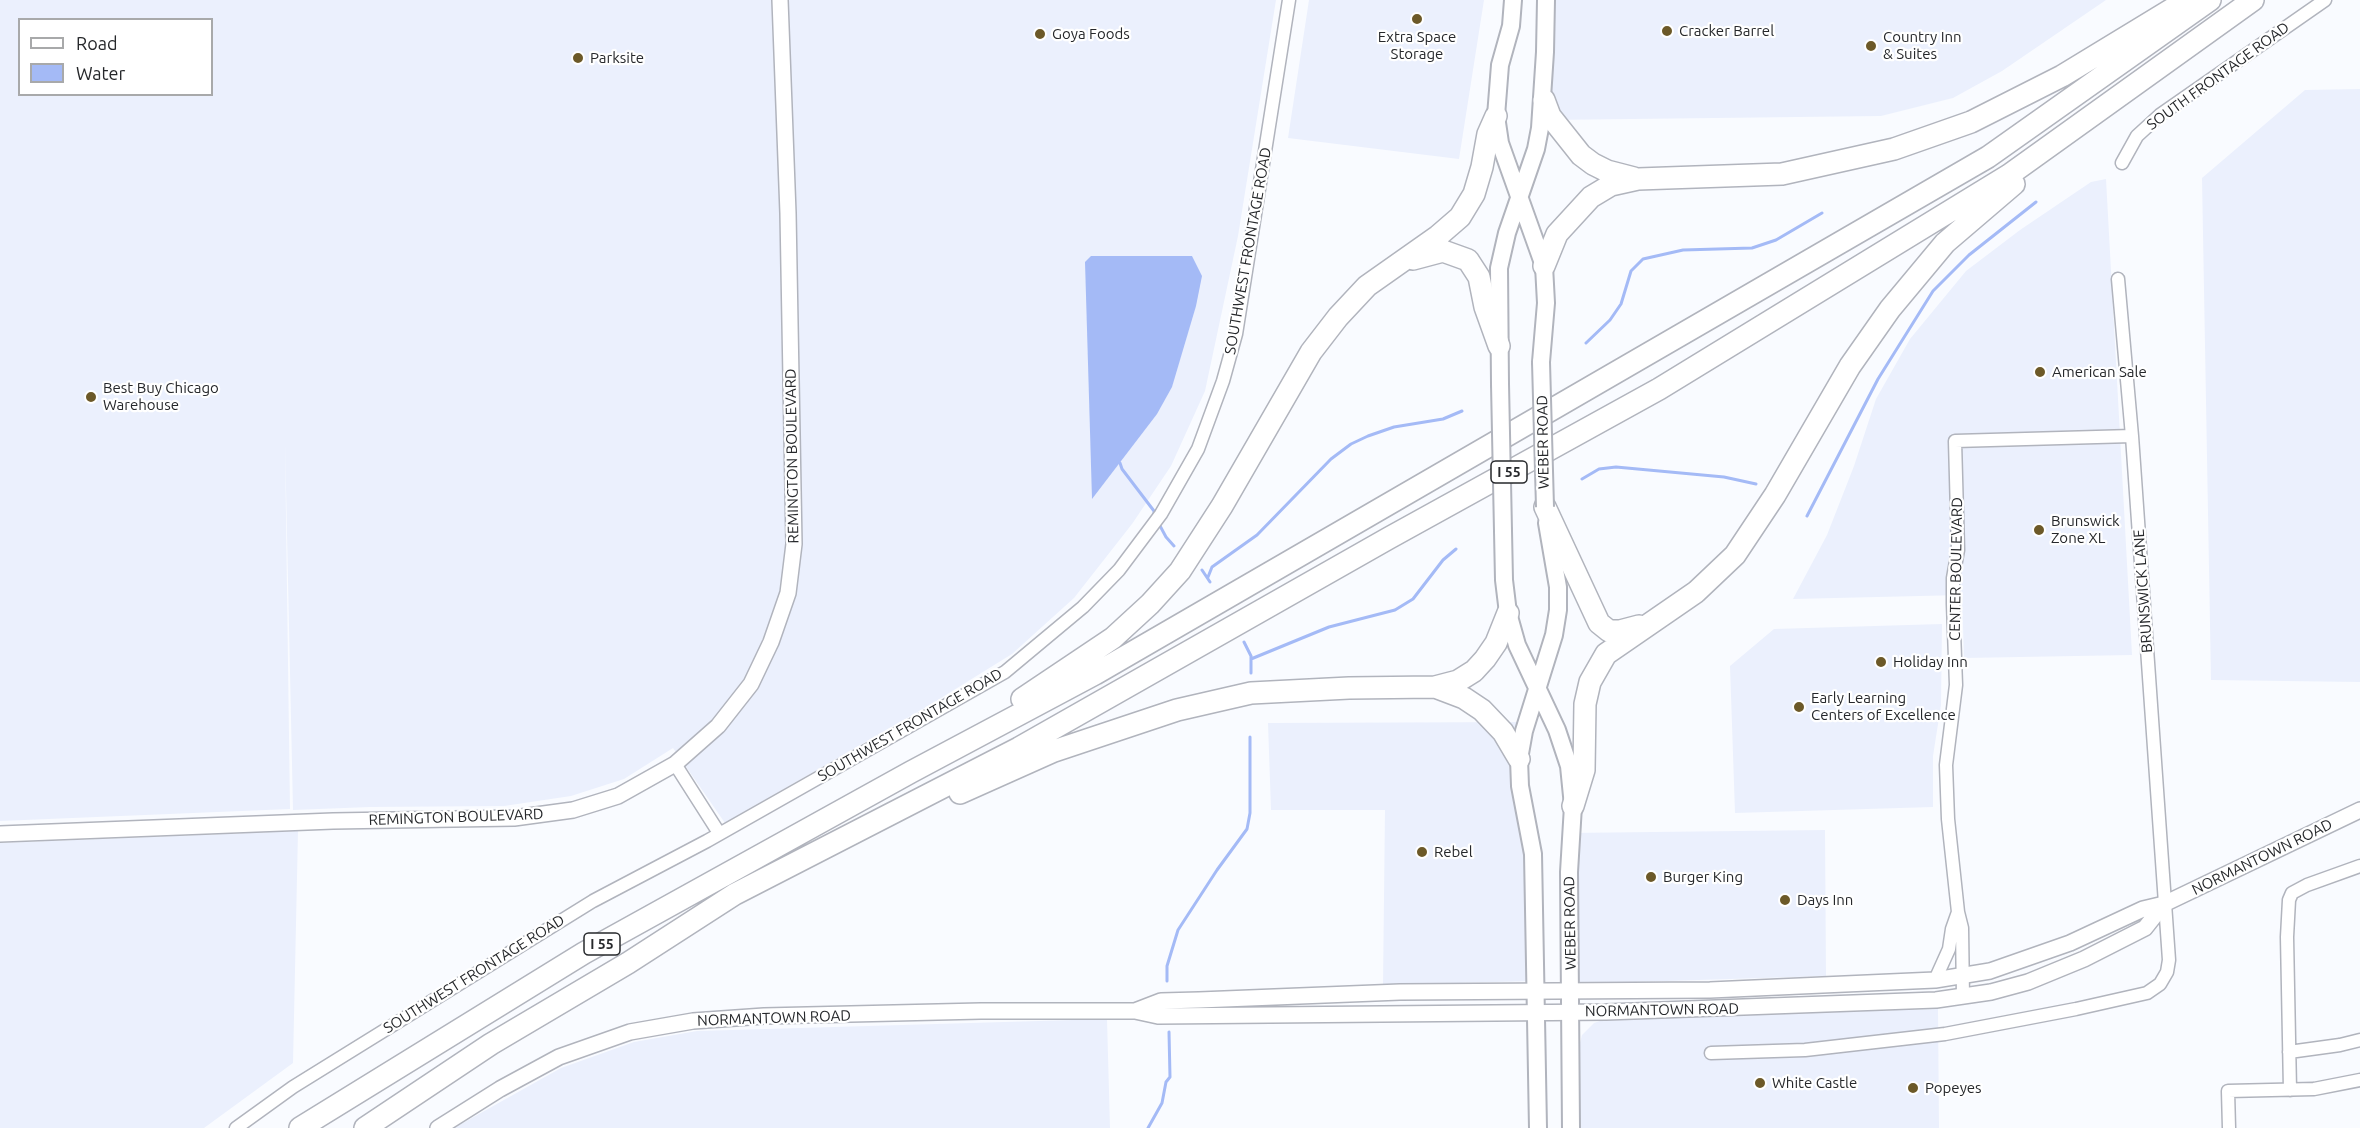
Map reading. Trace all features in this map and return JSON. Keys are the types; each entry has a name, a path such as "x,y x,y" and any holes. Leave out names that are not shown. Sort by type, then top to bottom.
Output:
{"highway":[{"path":"1544,266 1557,234 1591,197 1611,185 1638,179 1782,174 1894,149 1971,122 2062,76 2187,0"},
{"name":"I 55","path":"300,1128 584,954 911,772 1095,674 1988,157 2210,0"},
{"path":"1573,806 1584,770 1585,704 1590,682 1606,654 1696,592 1735,555 1766,510 1850,366 1890,309 1945,243 2055,149 2254,0"},
{"name":"I 55","path":"365,1128 491,1044 628,963 735,894 1019,748 1659,388 2009,175 2254,0"},
{"path":"1544,100 1550,116 1562,133 1587,159 1607,171 1638,179"},
{"path":"911,772 1113,638 1180,571 1222,507 1311,352 1338,316 1367,286 1438,236 1460,217 1474,194 1488,134 1496,116"},
{"path":"1394,267 1423,255 1443,251 1468,260 1479,277 1485,307 1499,346"},
{"path":"1545,507 1599,623 1609,631 1620,631 1651,622"},
{"path":"735,894 1053,751 1177,710 1251,693 1349,688 1435,687 1458,681 1474,671 1496,643 1508,613"},
{"path":"1435,687 1464,698 1482,710 1503,732 1519,759"}],"main road":[{"name":"WEBER ROAD","path":"1513,0 1511,26 1500,65 1496,116 1500,143 1544,266 1546,303 1541,362 1545,507 1558,587 1558,610 1554,634 1524,731 1519,759 1520,786 1533,854 1538,1128"},
{"name":"WEBER ROAD","path":"1546,0 1544,100 1536,149 1519,196 1499,268 1504,580 1508,613 1517,645 1557,730 1569,766 1573,806 1569,872 1572,1012 1571,1128"}],"street":[{"name":"REMINGTON BOULEVARD","path":"0,834 322,822 514,818 573,810 618,796 675,764 718,726 751,684 771,642 788,593 794,544 788,213 780,0"},
{"name":"SOUTHWEST FRONTAGE ROAD","path":"236,1128 293,1087 593,901 1005,672 1098,592 1119,570 1161,514 1198,449 1223,381 1236,333 1289,0"},
{"name":"SOUTH FRONTAGE ROAD","path":"2122,163 2137,136 2160,115 2325,0"},
{"name":"BRUNSWICK LANE","path":"1710,1053 1805,1050 1945,1034 2147,993 2160,984 2167,972 2169,960 2132,436 2118,279"},
{"name":"CENTER BOULEVARD","path":"1963,997 1962,928 1958,912 1948,819 1946,765 1956,685 1953,604 1953,578 1958,550 1955,441 2132,436"},
{"path":"675,764 719,833"},
{"name":"NORMANTOWN ROAD","path":"1135,1011 1161,1001 1400,992 1738,989 1935,980 1990,971 2060,946 2143,909 2164,904 2360,810"},
{"path":"2290,1090 2287,937 2289,900 2292,893 2307,885 2360,866"},
{"name":"NORMANTOWN ROAD","path":"438,1128 500,1089 559,1058 630,1032 693,1021 764,1016 981,1011 1135,1011 1158,1016 1710,1010 1936,1000 1963,997 2028,982 2084,959 2145,928 2164,904"},
{"name":"CENTER BOULEVARD","path":"1935,980 1949,949 1952,929 1958,912"},
{"path":"2289,1052 2360,1040"},
{"path":"2229,1128 2228,1091 2314,1089 2360,1080"}],"shaded area":[{"path":"0,0 1276,0 1238,236 1205,391 1171,466 1132,524 1074,598 1012,654 928,706 725,823 673,748 624,779 571,796 504,806 293,810 285,442 290,809 0,821"},
{"path":"1309,0 1484,0 1459,159 1288,138"},
{"path":"1547,0 2106,0 2002,71 1953,98 1881,116 1549,120"},
{"path":"2360,89 2360,682 2211,680 2202,178 2305,90"},
{"path":"2106,179 2132,655 1964,658 1962,595 1793,599 1827,535 1854,466 1876,399 1910,339 1966,271 2020,230 2091,182"},
{"path":"1942,624 1941,705 1933,756 1933,807 1735,813 1730,666 1774,629"},
{"path":"1528,722 1527,819 1533,981 1383,985 1385,810 1271,810 1268,723"},
{"path":"1825,830 1826,976 1570,984 1568,833"},
{"path":"298,831 293,1063 204,1128 0,1128 0,843"},
{"path":"1938,1009 1939,1128 1577,1128 1577,1054 1582,1035 1594,1023 1612,1017"},
{"path":"1107,1019 1110,1128 454,1128 561,1068 634,1042 697,1031"}],"water":[{"path":"1091,256 1192,256 1202,276 1196,306 1172,387 1157,414 1092,499 1085,262"}],"waterway":[{"path":"1807,516 1878,379 1933,291 1969,255 2036,202"},
{"path":"1586,343 1610,320 1621,304 1631,271 1643,259 1683,250 1752,248 1776,240 1822,213"},
{"path":"1208,577 1212,567 1257,535 1331,459 1351,444 1394,427 1443,419 1462,411"},
{"path":"1120,463 1122,469 1154,511 1154,516"},
{"path":"1582,479 1599,469 1616,467 1724,477 1756,484"},
{"path":"1159,524 1174,546"},
{"path":"1251,659 1329,627 1395,610 1413,599 1443,560 1456,549"},
{"path":"1202,570 1210,582"},
{"path":"1244,642 1251,656 1251,673"},
{"path":"1167,981 1167,966 1178,930 1247,829 1250,813 1250,737"},
{"path":"1148,1128 1162,1103 1166,1082 1170,1077 1169,1032"}],"place":[{"name":"Extra Space Storage","path":"1417,19"},
{"name":"Cracker Barrel","path":"1667,31"},
{"name":"Goya Foods","path":"1040,34"},
{"name":"Country Inn & Suites","path":"1871,46"},
{"name":"Parksite","path":"578,58"},
{"name":"American Sale","path":"2040,372"},
{"name":"Best Buy Chicago Warehouse","path":"91,397"},
{"name":"Brunswick Zone XL","path":"2039,530"},
{"name":"Holiday Inn","path":"1881,662"},
{"name":"Early Learning Centers of Excellence","path":"1799,707"},
{"name":"Rebel","path":"1422,852"},
{"name":"Burger King","path":"1651,877"},
{"name":"Days Inn","path":"1785,900"},
{"name":"White Castle","path":"1760,1083"},
{"name":"Popeyes","path":"1913,1088"}]}
